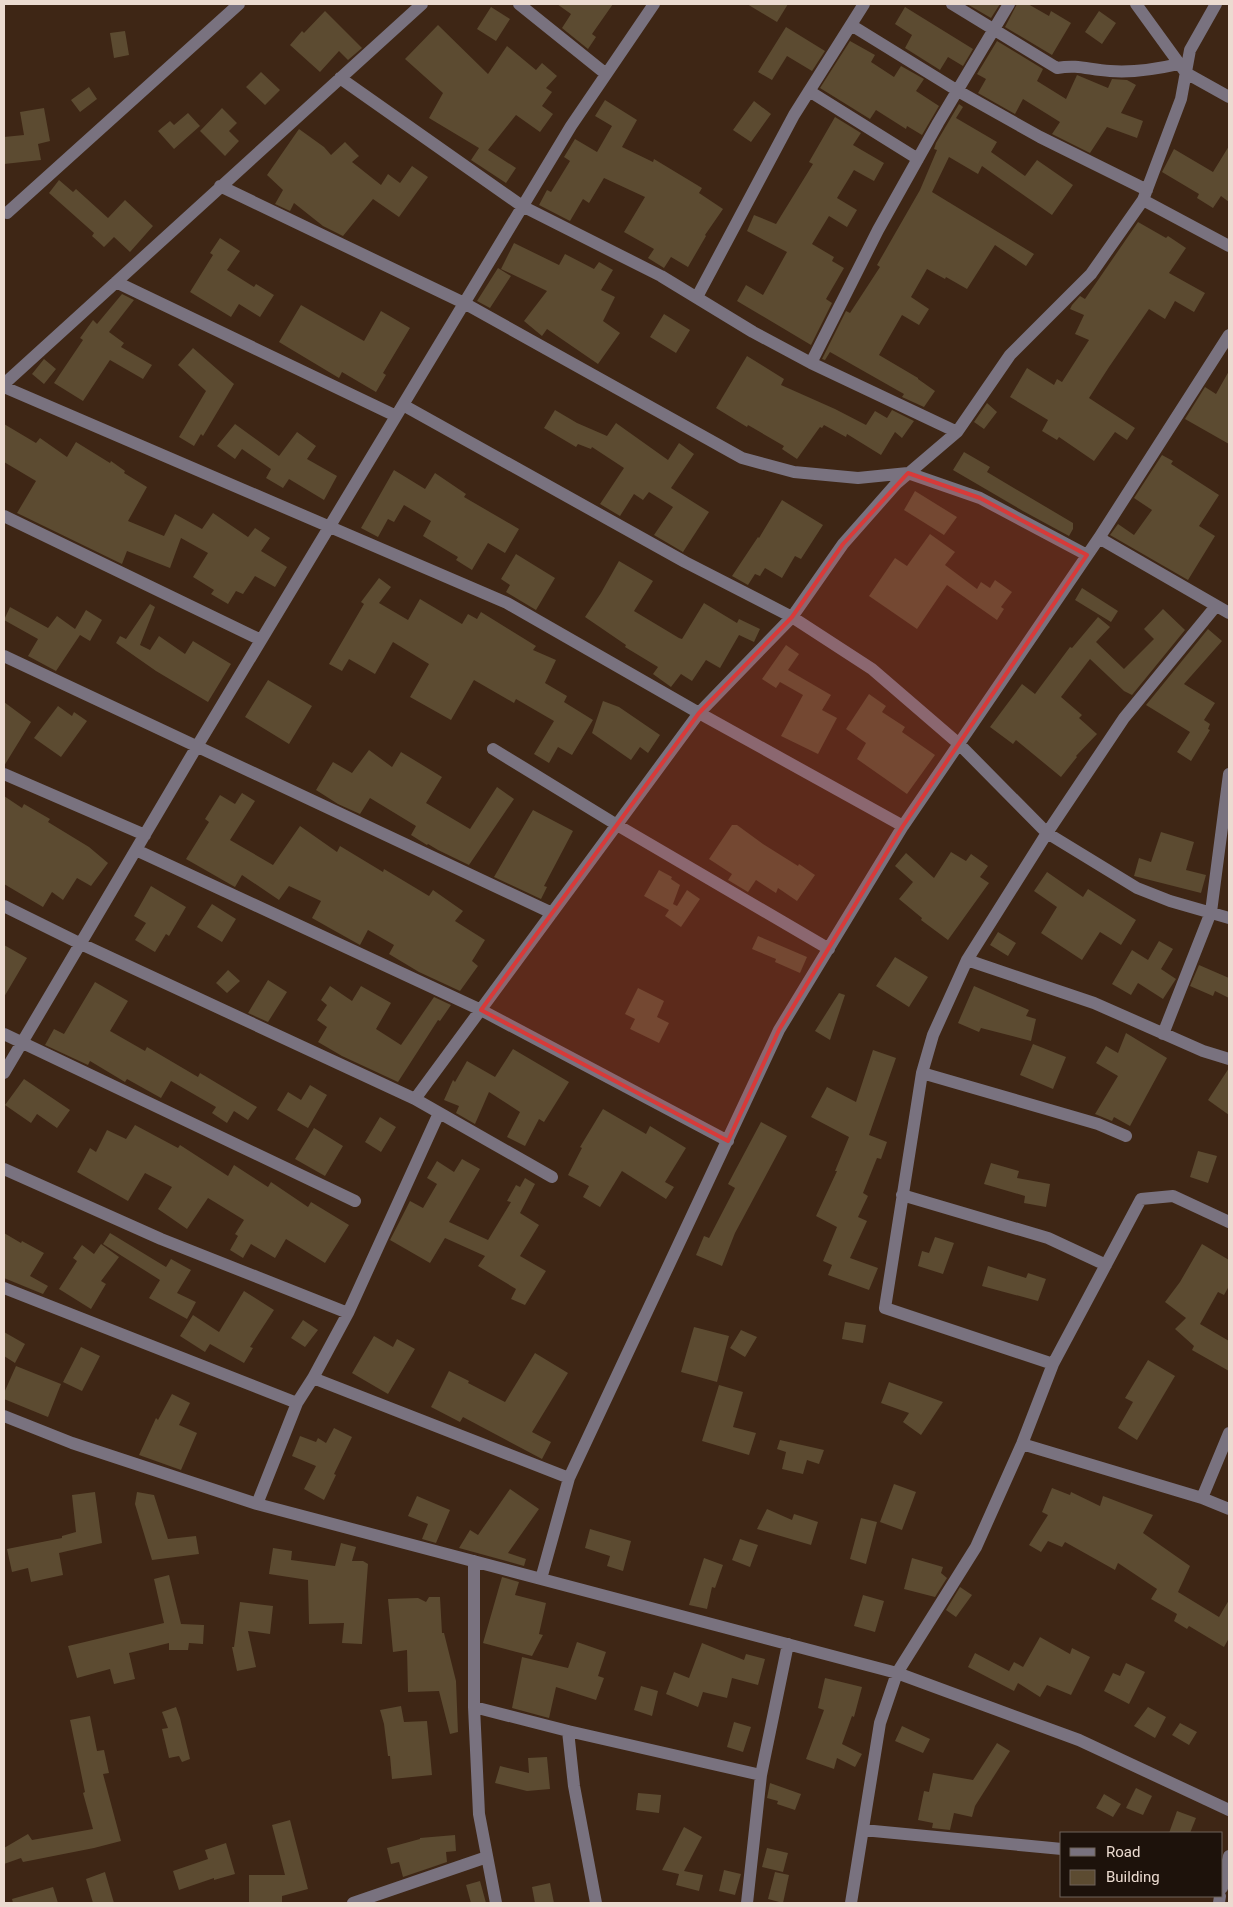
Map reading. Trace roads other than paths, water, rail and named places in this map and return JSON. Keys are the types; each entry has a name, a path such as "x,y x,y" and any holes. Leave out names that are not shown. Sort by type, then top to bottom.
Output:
{"street":[{"path":"7,213 239,4"},
{"path":"422,4 220,186 4,386 329,528 507,603 699,713 903,826"},
{"path":"519,4 606,74"},
{"path":"4,1073 196,748 522,206 571,126 654,4"},
{"path":"697,297 794,115 864,4"},
{"path":"952,4 1056,68 1073,66 1111,72 1183,68"},
{"path":"811,363 878,230 1010,4"},
{"path":"1136,4 1183,68 1229,97"},
{"path":"415,1099 699,713 792,618 843,544 896,484 957,432 1010,355 1091,274 1145,195 1181,99 1183,68 1190,50 1216,4"},
{"path":"851,26 958,91 1145,195 1229,246"},
{"path":"340,78 522,206 661,276 754,332 811,363 957,432"},
{"path":"809,91 918,159"},
{"path":"220,186 464,303 742,458 794,472 858,478 908,473 980,498 1087,555"},
{"path":"116,282 396,416"},
{"path":"541,1579 569,1478 779,1030 903,826 1099,538 1229,335"},
{"path":"402,405 685,562 792,618 872,670 959,744 1047,833 1137,888 1170,901 1229,918"},
{"path":"4,516 261,640"},
{"path":"1099,538 1229,613"},
{"path":"1053,1364 885,1308 922,1073 933,1035 967,960 1047,833 1124,718 1216,606"},
{"path":"4,656 196,748 552,913"},
{"path":"493,749 829,949"},
{"path":"4,774 145,835"},
{"path":"1163,1034 1212,912 1229,780"},
{"path":"136,850 481,1010 728,1141"},
{"path":"4,906 80,944 415,1099 552,1177"},
{"path":"967,960 1094,1003 1203,1051 1229,1059"},
{"path":"4,1034 354,1201"},
{"path":"922,1073 1098,1124 1126,1136"},
{"path":"257,1504 297,1403 313,1378 348,1313 439,1112"},
{"path":"4,1169 162,1239 348,1313"},
{"path":"902,1195 1048,1238 1106,1265"},
{"path":"851,1903 880,1723 897,1673 976,1546 1022,1444 1053,1364 1141,1199 1173,1196 1229,1222"},
{"path":"4,1288 297,1403"},
{"path":"313,1378 569,1478"},
{"path":"4,1416 72,1444 257,1504 897,1673 1079,1740 1229,1810"},
{"path":"1202,1498 1229,1432"},
{"path":"1022,1444 1202,1498 1229,1509"},
{"path":"474,1561 474,1707 479,1814 496,1903"},
{"path":"747,1903 761,1775 788,1644"},
{"path":"474,1707 568,1732 761,1775"},
{"path":"568,1732 574,1786 596,1903"},
{"path":"863,1830 1060,1849"},
{"path":"353,1903 487,1857"},
{"path":"1223,1883 1227,1862"}]}
